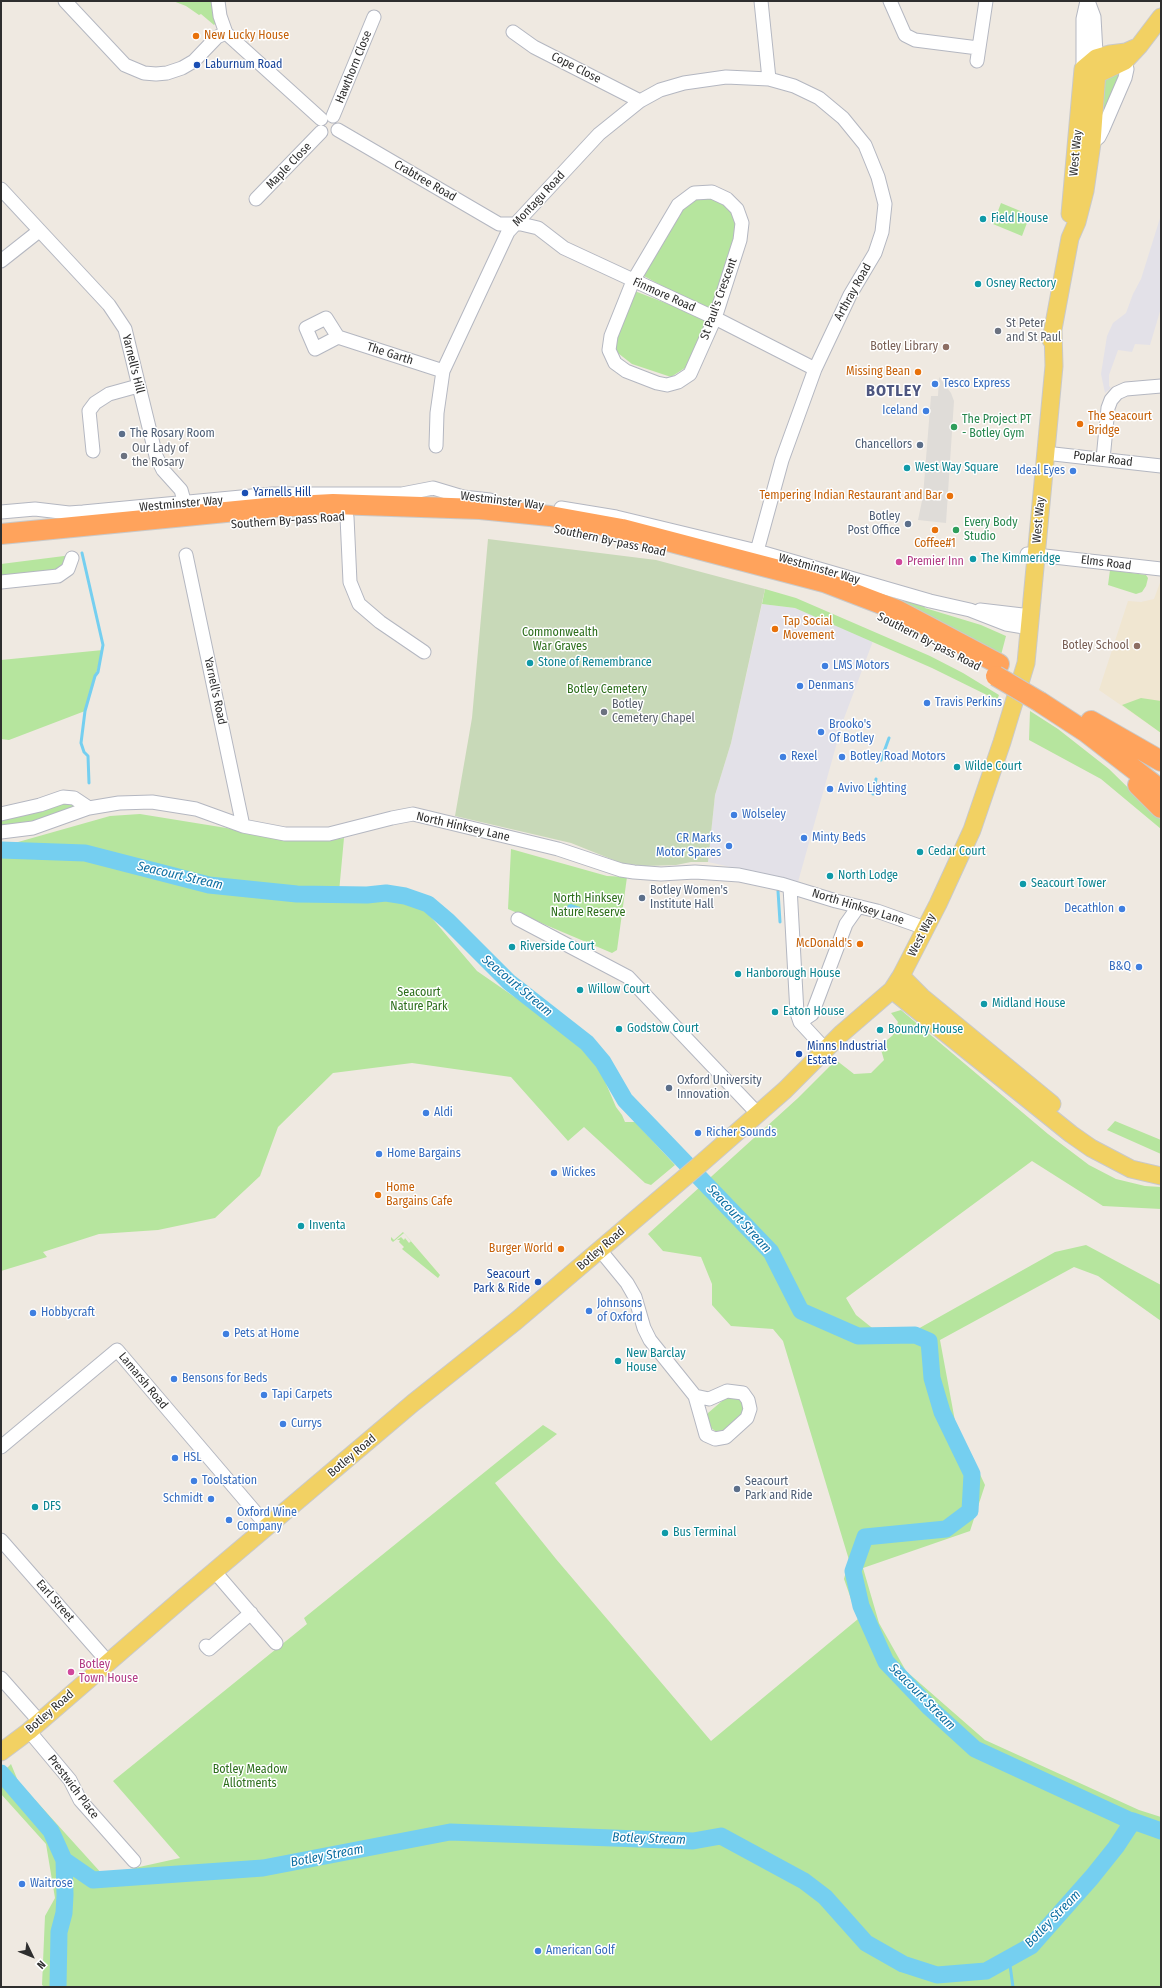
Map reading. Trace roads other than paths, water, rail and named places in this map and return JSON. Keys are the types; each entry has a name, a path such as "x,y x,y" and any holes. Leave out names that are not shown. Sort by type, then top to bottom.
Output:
{"highway":[{"name":"Southern By-pass Road","path":"1,534 278,507 333,504 480,509 550,516 622,529 824,582 897,610 1045,700 1122,758 1161,790"},
{"name":"Southern By-pass Road","path":"1,545 260,521 347,517 409,518 548,528 618,541 682,556 822,594 893,621 997,670"},
{"name":"Southern By-pass Road","path":"1045,700 1091,721 1161,774"},
{"path":"1045,700 1161,808"},
{"path":"1091,721 1161,761"}],"main road":[{"path":"1139,46 1126,52 1110,54 1092,66 1102,72 1125,61 1139,46 1161,17"},
{"name":"West Way","path":"1070,238 1078,222 1092,143 1092,66"},
{"name":"West Way","path":"1032,554 1038,398 1053,330 1070,238 1069,222 1092,66"},
{"name":"West Way","path":"704,1161 758,1114 896,983 938,904 972,830 1000,749 1012,708 1020,646 1025,621 1045,453 1054,366 1053,330"},
{"path":"896,983 922,997 1087,1132 1121,1152 1149,1162 1161,1164"},
{"path":"896,983 1071,1134 1098,1152 1131,1169 1161,1176"},
{"name":"Botley Road","path":"2,1752 413,1403 600,1250 704,1161"}],"street":[{"path":"66,1 125,65 144,73 167,73 182,68 194,60 216,37 226,33"},
{"path":"218,1 220,16 226,33 325,123"},
{"path":"761,1 769,79"},
{"path":"890,1 905,35 915,40 978,48"},
{"path":"977,61 986,1"},
{"path":"1088,1 1083,19 1092,66"},
{"name":"Hawthorn Close","path":"325,123 374,17"},
{"name":"Cope Close","path":"513,32 534,47 640,101"},
{"name":"West Way","path":"1092,143 1099,137 1125,78 1127,69 1125,61"},
{"name":"Montagu Road","path":"436,446 437,413 442,371 508,232 514,225 522,219 599,134 640,101 660,90 684,83 726,77 769,79"},
{"name":"Arthray Road","path":"757,551 782,460 815,369 850,295 875,253 882,232 885,204 878,177 865,145 843,118 819,98 794,86 769,79"},
{"name":"Crabtree Road","path":"325,123 338,122 338,130 499,224 514,225"},
{"name":"Maple Close","path":"256,199 325,123"},
{"name":"Yarnell's Hill","path":"1,189 109,306 125,329 156,456 162,470 181,490 185,504"},
{"name":"St Paul's Crescent","path":"712,192 727,199 737,209 742,223 740,240 715,318 690,374 678,382 668,385 656,383 626,371 615,363 609,350 611,336 633,281 678,205 694,193 712,192"},
{"name":"Finmore Road","path":"514,225 538,228 564,248 715,318 815,369"},
{"path":"1,261 39,231"},
{"name":"The Garth","path":"338,337 442,371"},
{"path":"94,451 89,412 95,403 109,394 138,386"},
{"path":"1103,459 1110,400 1117,393 1126,389 1161,386"},
{"name":"Poplar Road","path":"1045,453 1161,466"},
{"name":"Westminster Way","path":"1,512 35,509 76,512 185,504 273,494 402,494 433,488 471,498 537,505 616,517 757,551 970,610 1006,624 1025,621"},
{"path":"347,517 350,582 359,604 380,622 424,652"},
{"name":"Elms Road","path":"1032,554 1161,569"},
{"name":"Yarnell's Road","path":"186,555 243,826"},
{"path":"1,582 58,576 68,569 72,558"},
{"path":"1,814 40,805 64,797 74,798 88,808"},
{"name":"North Hinksey Lane","path":"1,832 33,828 88,808 119,803 152,802 196,809 243,826 285,834 329,834 413,814 558,849 628,871 660,874 695,872 739,875 790,887 877,911 925,928"},
{"path":"790,887 797,1013 800,1022 825,1049"},
{"path":"800,1022 812,1014 846,924 858,907"},
{"path":"518,920 628,977 758,1114"},
{"path":"600,1250 627,1283 636,1297 644,1328 650,1340 695,1396 706,1435 718,1439 726,1437 747,1418 750,1409 748,1400 743,1393 727,1391 709,1399 695,1396"},
{"name":"Lamarsh Road","path":"1,1447 117,1350 268,1527"},
{"name":"Earl Street","path":"1,1540 108,1662"},
{"path":"215,1572 276,1643"},
{"path":"206,1646 209,1649 251,1614"},
{"name":"Prestwich Place","path":"1,1678 70,1780 80,1800 134,1861"}],"water":[{"path":"571,904 580,907 585,911 583,915 570,912 566,909 568,905"}],"waterway":[{"path":"82,553 103,645 98,672 95,676 85,711 81,743 84,752 88,756 89,783"},
{"path":"881,760 889,738"},
{"path":"873,794 876,779"},
{"name":"Seacourt Stream","path":"1,850 85,853 209,885 297,894 367,895 386,893 405,896 428,904 448,921 509,982 587,1043 603,1062 625,1100 771,1252 801,1311 858,1336 915,1335 929,1341 932,1378 942,1412 972,1474 970,1511 946,1529 865,1537 853,1571 861,1606 886,1662 930,1708 975,1749 1131,1821 1161,1831"},
{"path":"778,891 780,922"},
{"path":"1,1773 51,1831 64,1860 65,1895 64,1913 59,1932 58,1987"},
{"name":"Botley Stream","path":"64,1860 93,1880 263,1868 450,1832 693,1841 721,1836 804,1881 825,1897 866,1943 903,1964 937,1975 986,1971 1031,1946 1092,1877 1116,1847 1133,1821"},
{"path":"1009,1958 1013,1987"}],"place":[{"name":"New Lucky House","path":"196,36"},
{"name":"Laburnum Road","path":"197,65"},
{"name":"Field House","path":"983,219"},
{"name":"Osney Rectory","path":"978,284"},
{"name":"St Peter and St Paul","path":"998,331"},
{"name":"Botley Library","path":"946,347"},
{"name":"Missing Bean","path":"918,372"},
{"name":"Tesco Express","path":"935,384"},
{"name":"Iceland","path":"926,411"},
{"name":"The Seacourt Bridge","path":"1080,424"},
{"name":"The Project PT - Botley Gym","path":"954,427"},
{"name":"The Rosary Room","path":"122,434"},
{"name":"Chancellors","path":"920,445"},
{"name":"Our Lady of the Rosary","path":"124,456"},
{"name":"West Way Square","path":"907,468"},
{"name":"Ideal Eyes","path":"1073,471"},
{"name":"Yarnells Hill","path":"245,493"},
{"name":"Tempering Indian Restaurant and Bar","path":"950,496"},
{"name":"Botley Post Office","path":"908,524"},
{"name":"Coffee#1","path":"935,530"},
{"name":"Every Body Studio","path":"956,530"},
{"name":"The Kimmeridge","path":"973,559"},
{"name":"Premier Inn","path":"899,562"},
{"name":"Tap Social Movement","path":"775,629"},
{"name":"Botley School","path":"1137,646"},
{"name":"Stone of Remembrance","path":"530,663"},
{"name":"LMS Motors","path":"825,666"},
{"name":"Denmans","path":"800,686"},
{"name":"Travis Perkins","path":"927,703"},
{"name":"Botley Cemetery Chapel","path":"604,712"},
{"name":"Brooko's Of Botley","path":"821,732"},
{"name":"Rexel","path":"783,757"},
{"name":"Botley Road Motors","path":"842,757"},
{"name":"Wilde Court","path":"957,767"},
{"name":"Avivo Lighting","path":"830,789"},
{"name":"Wolseley","path":"734,815"},
{"name":"Minty Beds","path":"804,838"},
{"name":"CR Marks Motor Spares","path":"729,846"},
{"name":"Cedar Court","path":"920,852"},
{"name":"North Lodge","path":"830,876"},
{"name":"Seacourt Tower","path":"1023,884"},
{"name":"Botley Women's Institute Hall","path":"642,898"},
{"name":"Decathlon","path":"1122,909"},
{"name":"McDonald's","path":"860,944"},
{"name":"Riverside Court","path":"512,947"},
{"name":"B&Q","path":"1139,967"},
{"name":"Hanborough House","path":"738,974"},
{"name":"Willow Court","path":"580,990"},
{"name":"Midland House","path":"984,1004"},
{"name":"Eaton House","path":"775,1012"},
{"name":"Godstow Court","path":"619,1029"},
{"name":"Boundry House","path":"880,1030"},
{"name":"Minns Industrial Estate","path":"799,1054"},
{"name":"Oxford University Innovation","path":"669,1088"},
{"name":"Aldi","path":"426,1113"},
{"name":"Richer Sounds","path":"698,1133"},
{"name":"Home Bargains","path":"379,1154"},
{"name":"Wickes","path":"554,1173"},
{"name":"Home Bargains Cafe","path":"378,1195"},
{"name":"Inventa","path":"301,1226"},
{"name":"Burger World","path":"561,1249"},
{"name":"Seacourt Park & Ride","path":"538,1282"},
{"name":"Johnsons of Oxford","path":"589,1311"},
{"name":"Hobbycraft","path":"33,1313"},
{"name":"Pets at Home","path":"226,1334"},
{"name":"New Barclay House","path":"618,1361"},
{"name":"Bensons for Beds","path":"174,1379"},
{"name":"Tapi Carpets","path":"264,1395"},
{"name":"Currys","path":"283,1424"},
{"name":"HSL","path":"175,1458"},
{"name":"Toolstation","path":"194,1481"},
{"name":"Seacourt Park and Ride","path":"737,1489"},
{"name":"Schmidt","path":"211,1499"},
{"name":"DFS","path":"35,1507"},
{"name":"Oxford Wine Company","path":"229,1520"},
{"name":"Bus Terminal","path":"665,1533"},
{"name":"Botley Town House","path":"71,1672"},
{"name":"Waitrose","path":"22,1884"},
{"name":"American Golf","path":"538,1951"}],"district":[{"name":"BOTLEY","path":"894,392"}],"park label":[{"name":"Commonwealth War Graves","path":"560,640"},
{"name":"Botley Cemetery","path":"607,690"},
{"name":"North Hinksey Nature Reserve","path":"588,906"},
{"name":"Seacourt Nature Park","path":"419,1000"},
{"name":"Botley Meadow Allotments","path":"250,1777"}]}
